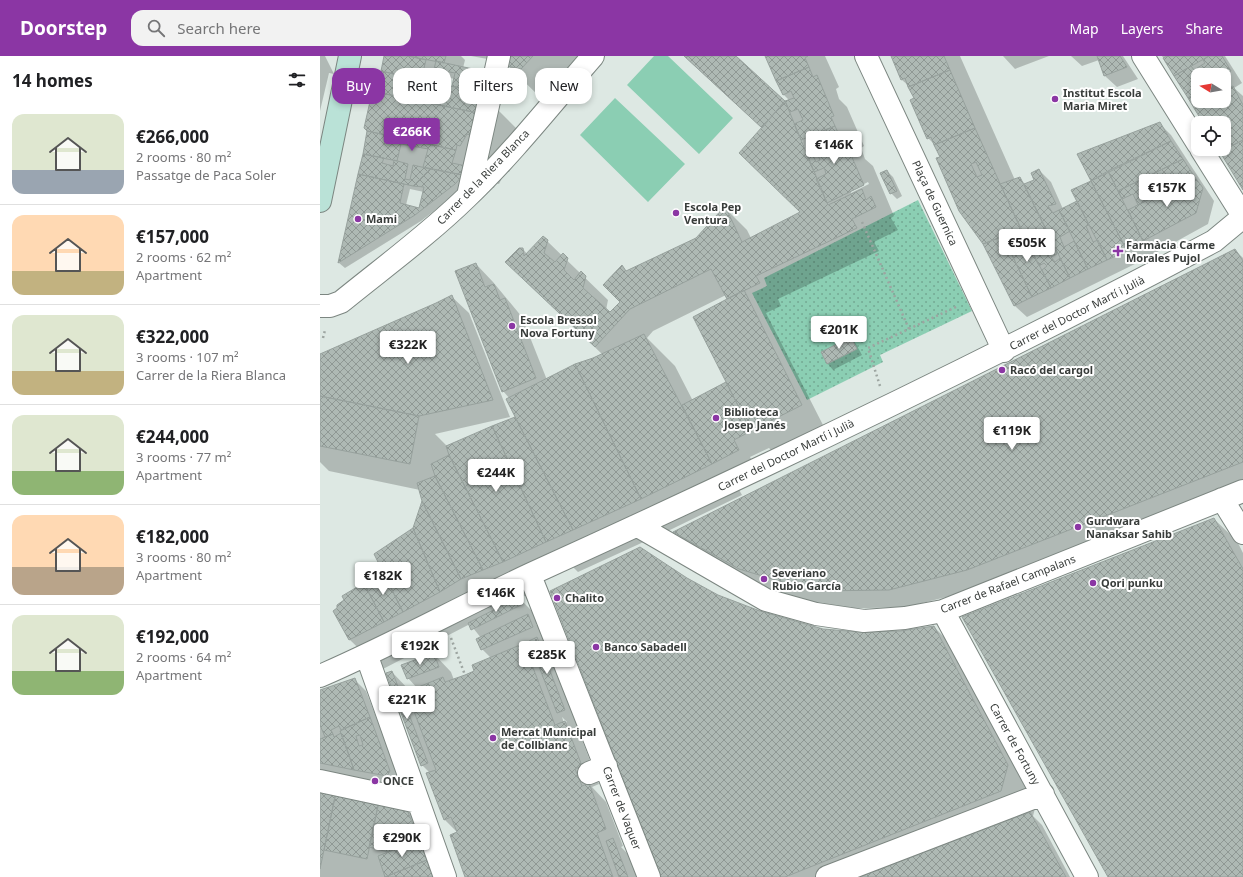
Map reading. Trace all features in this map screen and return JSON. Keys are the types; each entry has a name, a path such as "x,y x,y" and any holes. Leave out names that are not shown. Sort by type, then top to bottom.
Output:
{"street":[{"path":"320,201 350,56"},
{"path":"468,196 499,56"},
{"name":"Carrer de la Riera Blanca","path":"320,306 330,306 341,302 419,241 468,196 557,100 593,56"},
{"name":"Plaça de Guernica","path":"866,56 1004,351"},
{"path":"1143,56 1191,133"},
{"path":"1205,156 1243,217"},
{"name":"Carrer del Doctor Martí i Julià","path":"320,676 367,656 442,616 638,526 1004,351 1214,241 1243,217"},
{"name":"Carrer de Rafael Campalans","path":"638,526 766,600 816,614 864,620 905,618 943,611 1243,491"},
{"path":"1222,499 1243,532"},
{"name":"Carrer de Vaquer","path":"533,583 597,770 649,877"},
{"name":"Carrer de Fortuny","path":"943,611 1087,877"},
{"path":"370,665 445,877"},
{"path":"320,781 418,802"},
{"path":"827,877 1043,794"}],"path":[{"path":"862,222 909,329"},
{"path":"882,392 868,348 960,305"},
{"path":"323,338 325,330"},
{"path":"458,655 465,675"}],"green space":[{"path":"654,56 668,56 733,118 699,154 627,85"},
{"path":"615,98 685,164 648,202 580,135"},
{"path":"918,200 972,311 880,355 883,362 807,400 752,293 767,286 764,278"}],"building":[{"path":"384,56 408,56 426,60 424,68 393,68 393,74 385,72 385,68 382,68"},
{"path":"408,56 446,56 444,63"},
{"path":"510,56 533,56 522,68 507,66"},
{"path":"684,56 736,56 785,101 762,128"},
{"path":"765,56 808,56 805,58 809,67 776,81"},
{"path":"891,56 944,56 950,70 908,87 905,78 901,80"},
{"path":"1097,56 1120,56 1127,67 1104,76"},
{"path":"1167,56 1209,56 1174,76 1163,58"},
{"path":"1209,56 1222,56 1229,68 1197,68 1205,63 1203,60"},
{"path":"436,61 468,68 459,68 459,88 452,86 455,73 451,72 451,68 434,68"},
{"path":"1191,66 1192,68 1191,68 1191,96 1188,98 1174,76"},
{"path":"809,67 813,77 817,75 834,116 831,117 835,126 801,140 794,124 803,120 798,109 790,112 785,101 794,98 791,91 783,95 776,81"},
{"path":"950,70 975,128 934,145 931,137 927,139 910,100 914,98 908,87"},
{"path":"385,72 393,74 393,96 385,94"},
{"path":"451,86 459,88 459,104 480,104 478,113 434,104 451,104"},
{"path":"1231,86 1233,86 1243,105 1243,140 1231,146 1231,116 1199,116 1194,108 1231,108"},
{"path":"385,94 393,96 393,104 434,104 478,113 471,135 467,134 460,146 457,145 456,150 367,131 364,128 369,104 385,104"},
{"path":"1191,96 1191,103 1188,98"},
{"path":"785,101 828,205 862,189 866,200 871,196 876,207 852,219 857,228 756,276 760,283 727,299 711,269 630,309 595,347 505,262 519,248 523,248 524,256 543,236 548,240 544,253 555,262 563,253 568,258 564,270 574,280 581,271 586,276 583,288 610,312 620,302 603,285 622,265 626,271 696,238 725,206 742,242 800,212 739,153"},
{"path":"1160,122 1171,141 1091,181 1077,154"},
{"path":"835,126 839,135 842,134 864,185 827,203 816,179 826,174 825,170 824,168 814,172 806,154 811,151 816,162 820,160 810,136"},
{"path":"975,128 1021,230 983,244 959,211 936,158 940,157 934,145","holes":["976,162 982,175 977,177 971,164"]},
{"path":"367,131 456,150 452,163 466,166 463,175 423,167 428,149 401,144 397,161 363,154"},
{"path":"1243,140 1243,190 1222,156 1231,156 1231,146"},
{"path":"1171,141 1183,159 1118,191 1108,171"},
{"path":"363,154 384,158 382,163 393,166 394,160 408,164 405,179 410,180 413,165 430,169 413,186 358,174"},
{"path":"1183,159 1194,176 1138,205 1133,194 1122,199 1118,191"},
{"path":"430,169 463,175 455,184 415,215 338,263 358,174 404,184 400,203 419,208 424,187 413,186"},
{"path":"1039,169 1056,204 1048,206 1053,213 1059,210 1070,231 1060,237 1064,247 1074,241 1088,269 1070,278 1024,184 1034,180 1031,173"},
{"path":"887,170 897,191 890,194 880,173"},
{"path":"1108,171 1143,241 1127,251 1091,181"},
{"path":"1194,176 1203,188 1196,213 1143,241 1128,210"},
{"path":"1020,177 1050,238 1044,242 1047,246 1052,243 1057,254 1051,257 1055,262 1060,258 1070,278 1051,288 1042,270 1047,266 1044,263 1039,266 1031,250 1037,246 1034,242 1029,245 1000,184"},
{"path":"1091,181 1127,251 1107,260 1071,190"},
{"path":"1077,201 1089,225 1086,226 1093,242 1098,240 1107,260 1088,269 1059,210"},
{"path":"1021,230 1051,288 1032,297 1003,236"},
{"path":"1003,236 1032,297 1014,306 983,244"},
{"path":"1235,249 1243,261 1243,462 967,570 889,590 813,591 739,569 673,532"},
{"path":"476,263 485,287 494,284 500,300 505,298 536,378 502,392 455,271"},
{"path":"744,290 802,405 751,431 693,317"},
{"path":"452,295 493,400 419,416 320,396 320,354"},
{"path":"644,334 712,464 641,499 575,364 593,358"},
{"path":"851,337 857,349 827,364 821,352"},
{"path":"575,364 641,499 573,530 506,399"},
{"name":"Biblioteca Josep Janés","path":"726,382 751,431 734,440 739,450 712,464 682,405"},
{"path":"320,396 419,416 410,464 320,446"},
{"path":"515,417 573,530 546,542 492,426"},
{"path":"492,426 546,542 503,562 449,455 446,446"},
{"path":"449,455 503,562 483,570 435,476 431,464"},
{"path":"435,476 483,570 461,579 422,501 417,483"},
{"path":"422,501 461,579 440,592 413,528"},
{"path":"1214,518 1243,569 1243,877 1108,877 962,617"},
{"path":"413,528 440,592 403,612 374,554"},
{"path":"640,547 687,578 718,595 760,611 823,629 860,632 900,631 934,626 1008,765 1001,791 785,877 661,877 550,591"},
{"path":"382,570 403,612 384,622 362,580"},
{"path":"364,583 384,622 349,640 333,611 337,608 337,605 344,600 342,596"},
{"path":"519,597 523,604 471,630 468,623"},
{"path":"528,614 533,627 481,650 476,639"},
{"path":"537,637 565,710 557,713 529,641"},
{"name":"Mercat Municipal de Collblanc","path":"520,645 523,654 527,652 555,725 565,721 582,766 575,769 582,786 589,783 606,829 597,833 613,877 465,877 450,835 457,832 451,817 444,820 426,773 436,770 409,698 413,697 411,690 443,677 445,682 465,675 474,671 472,665"},
{"path":"434,653 439,667 407,679 401,665"},
{"path":"392,671 428,763 421,766 386,673"},
{"path":"355,678 370,717 341,730 339,726 331,730 333,734 325,737 320,725 320,690"},
{"path":"370,717 390,771 387,776 354,770 340,731","holes":["360,735 363,745 359,746 356,736"]},
{"path":"341,733 354,770 320,763 320,739 333,734 334,737"},
{"path":"320,789 336,792 320,869"},
{"path":"336,792 379,801 367,859 324,850"},
{"path":"379,801 406,807 419,840 388,852 369,847"},
{"path":"1030,812 1066,877 860,877 959,839"},
{"path":"613,838 628,877 619,877 606,841"},
{"path":"419,840 427,860 385,877 378,856"},
{"path":"427,860 434,877 385,877"}],"place":[{"name":"Institut Escola Maria Miret","path":"1055,99"},
{"name":"Escola Pep Ventura","path":"676,213"},
{"name":"Mami","path":"358,219"},
{"name":"Farmàcia Carme Morales Pujol","path":"1118,251"},
{"name":"Escola Bressol Nova Fortuny","path":"512,326"},
{"name":"Racó del cargol","path":"1002,370"},
{"name":"Biblioteca Josep Janés","path":"716,418"},
{"name":"Gurdwara Nanaksar Sahib","path":"1078,527"},
{"name":"Severiano Rubio García","path":"764,579"},
{"name":"Qori punku","path":"1093,583"},
{"name":"Chalito","path":"557,598"},
{"name":"Banco Sabadell","path":"596,647"},
{"name":"Mercat Municipal de Collblanc","path":"493,738"},
{"name":"ONCE","path":"375,781"}]}
